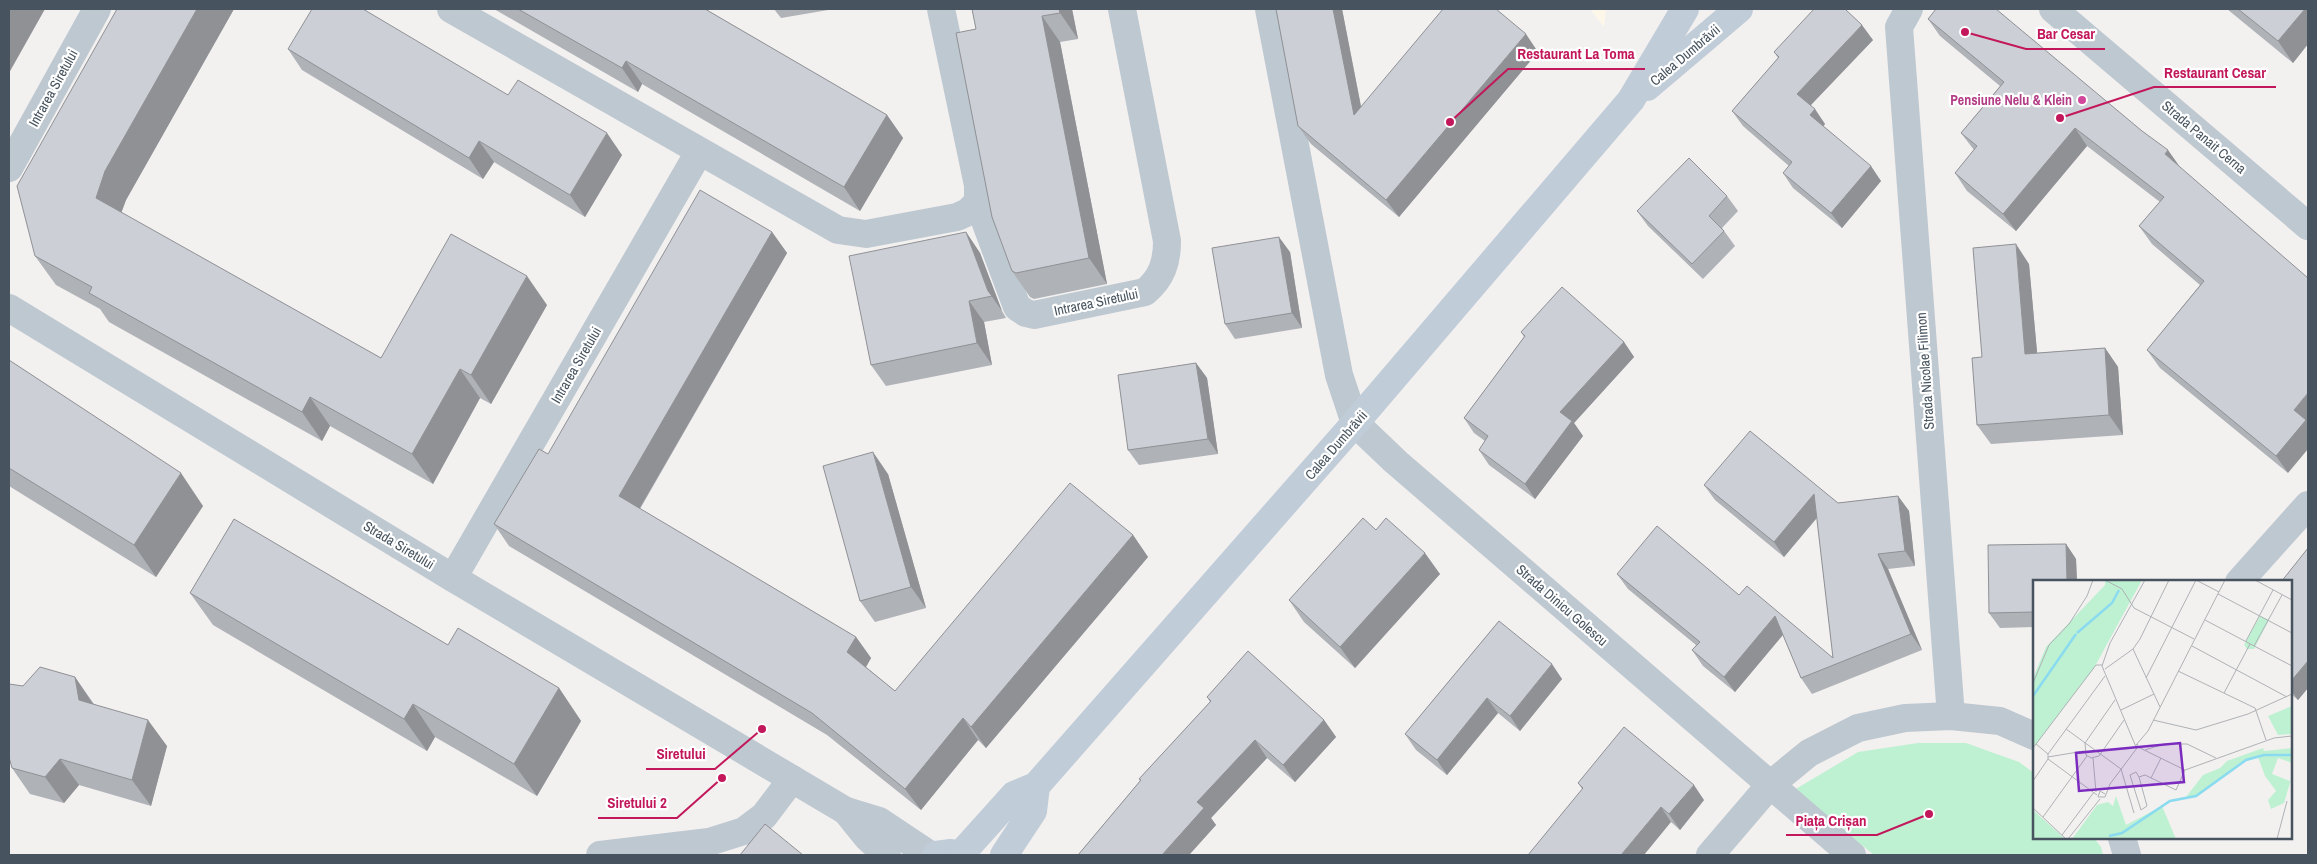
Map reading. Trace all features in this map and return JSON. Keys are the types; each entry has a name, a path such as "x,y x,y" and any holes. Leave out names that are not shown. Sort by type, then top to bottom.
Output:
{"main road":[{"name":"Calea Dumbrăvii","path":"1631,100 1685,9"},
{"name":"Calea Dumbrăvii","path":"961,855 1014,795 1036,786 1355,423 1631,100 1739,9"},
{"path":"1004,855 1033,811 1036,786"},
{"path":"936,855 951,853 961,855"}],"street":[{"name":"Intrarea Siretului","path":"9,168 97,9"},
{"path":"451,9 838,230 852,234 866,234 957,217 968,212 978,202"},
{"name":"Intrarea Siretului","path":"941,9 978,184 978,202 1017,307 1021,311 1034,314 1145,292 1154,284 1167,260 1167,241 1122,9"},
{"path":"1269,9 1339,375 1355,423"},
{"name":"Strada Panait Cerna","path":"2053,9 2308,226"},
{"name":"Strada Nicolae Filimon","path":"1897,15 1951,716"},
{"name":"Intrarea Siretului","path":"453,578 699,152"},
{"name":"Strada Siretului","path":"9,308 453,578 846,811 879,821 930,855"},
{"name":"Strada Dinicu Golescu","path":"1355,423 1396,462 1852,855"},
{"path":"2241,580 2308,505"},
{"path":"1710,855 1770,785 1810,753 1858,728 1905,718 1951,716 2000,721 2033,736"},
{"path":"600,855 709,842 744,831 764,816 792,779"},
{"name":"Strada Siretului","path":"846,811 867,837 887,855"},
{"path":"2122,839 2127,855"}],"shaded area":[{"path":"1590,9 1606,9 1604,27"}],"green space":[{"path":"1918,743 1966,743 2019,762 2033,772 2033,839 2095,839 2101,847 2103,855 1874,855 1794,790 1858,752"}],"building":[{"path":"117,9 197,9 105,171 96,198 381,358 451,234 527,276 471,375 460,369 412,454 310,397 302,412 89,293 92,287 35,256 17,186"},
{"path":"312,9 363,9 508,95 518,80 607,133 570,195 479,141 469,158 288,49"},
{"path":"518,9 705,9 887,115 844,187 626,61 622,68"},
{"path":"972,9 1059,9 1060,13 1042,16 1089,258 1016,273 1012,271 992,217 956,33 976,29"},
{"path":"1276,9 1333,9 1354,115 1443,9 1496,9 1526,34 1386,200 1298,126"},
{"path":"1814,9 1845,9 1862,25 1797,94 1815,109 1810,115 1871,166 1831,213 1783,173 1792,162 1732,111 1779,57 1774,52"},
{"path":"1936,9 1996,9 2142,131 2168,150 2165,154 2308,278 2308,393 2294,410 2306,420 2276,456 2147,350 2204,281 2139,226 2164,197 2075,128 2003,214 1955,173 1977,146 1961,133 2004,82 1928,19"},
{"path":"2238,9 2305,9 2278,41"},
{"path":"1689,158 1727,196 1709,216 1724,231 1692,264 1637,211"},
{"path":"700,190 772,232 619,496 856,637 847,652 895,691 1070,483 1133,535 971,727 963,718 905,789 812,713 494,524 539,449 548,454"},
{"path":"966,232 988,291 992,296 969,301 977,343 871,365 849,256"},
{"path":"1279,237 1292,313 1225,324 1212,248"},
{"path":"2016,244 2025,354 2105,348 2109,415 1977,425 1972,358 1982,357 1973,248"},
{"path":"1562,287 1624,342 1560,412 1572,421 1525,484 1479,450 1488,436 1464,418 1525,336 1521,332"},
{"path":"9,360 181,473 134,545 9,468"},
{"path":"1196,363 1208,439 1128,450 1118,375"},
{"path":"1750,431 1838,503 1898,496 1905,551 1878,554 1911,634 1801,678 1775,616 1724,677 1692,650 1700,642 1617,574 1657,526 1739,595 1747,586 1833,658 1814,494 1774,542 1704,485"},
{"path":"873,452 911,587 860,601 823,466"},
{"path":"1363,518 1376,530 1386,518 1425,553 1340,647 1289,600"},
{"path":"234,519 448,645 458,628 559,688 514,764 413,704 404,719 190,593"},
{"path":"2066,544 2067,580 2033,580 2033,612 1989,613 1988,545"},
{"path":"2308,548 2308,661 2292,680 2292,580 2283,580"},
{"path":"1499,621 1552,664 1510,716 1487,698 1437,760 1405,734"},
{"path":"1248,651 1324,720 1283,765 1255,740 1197,802 1204,808 1162,855 1078,855 1141,780 1139,779 1211,701 1207,697"},
{"path":"40,667 75,677 79,700 148,720 132,780 60,759 45,777 12,768 9,757 9,684 23,686"},
{"path":"1624,727 1694,785 1669,814 1661,807 1621,855 1528,855 1583,788 1578,783"},
{"path":"765,824 803,855 740,855"}],"place":[{"name":"Bar Cesar","path":"1965,32"},
{"name":"Pensiune Nelu & Klein","path":"2082,100"},
{"name":"Restaurant Cesar","path":"2060,118"},
{"name":"Restaurant La Toma","path":"1450,122"},
{"name":"Siretului","path":"762,729"},
{"name":"Siretului 2","path":"722,778"},
{"name":"Piața Crișan","path":"1929,814"}]}
